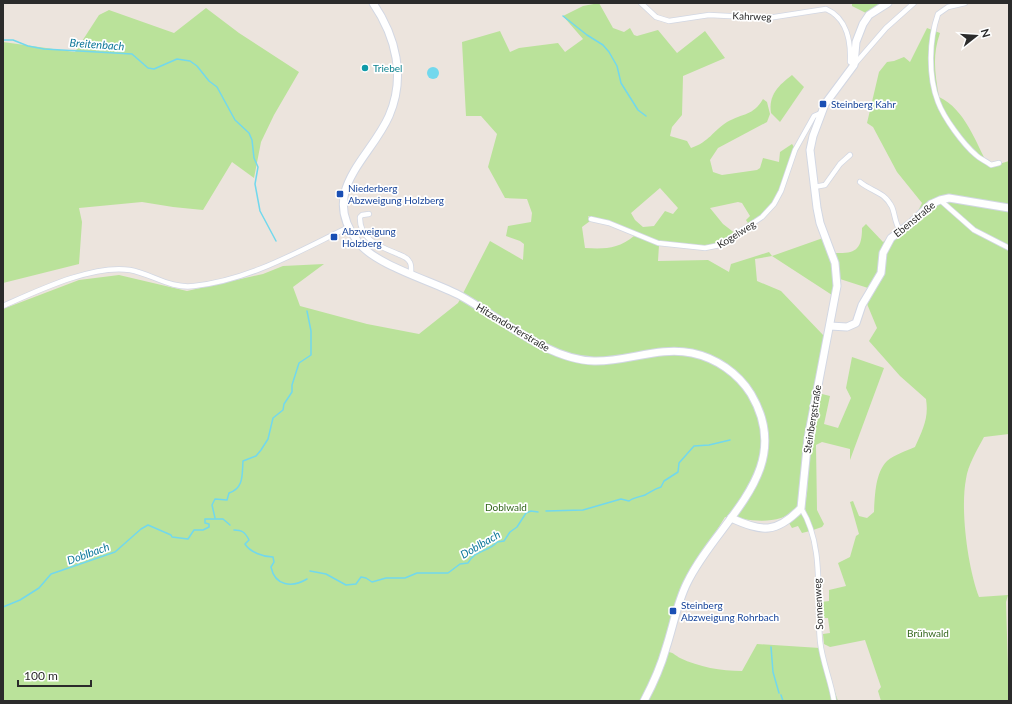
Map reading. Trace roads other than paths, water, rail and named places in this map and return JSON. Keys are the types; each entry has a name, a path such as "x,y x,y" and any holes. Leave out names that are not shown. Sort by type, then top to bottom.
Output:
{"main road":[{"name":"Hitzendorferstraße","path":"373,3 387,26 394,44 397,59 398,81 394,102 388,118 358,163 347,185 344,207 349,227 357,241 371,255 476,304 541,345 572,358 602,361 675,351 706,357 727,369 744,384 754,400 761,417 765,440 764,457 757,479 749,495 693,572 685,587 659,669 644,701"},
{"path":"854,65 856,42 863,24 869,16 888,3"},
{"name":"Steinbergstraße","path":"801,508 808,438 837,286 836,270 832,254 820,223 810,150 825,104 854,65"},
{"name":"Ebenstraße","path":"830,326 847,327 856,323 862,305 881,273 887,243 931,204 940,200 957,199 1009,208"},
{"path":"731,518 749,527 762,529 782,524 801,508"}],"street":[{"name":"Kahrweg","path":"641,3 656,17 668,21 709,15 768,18 826,10 832,13 846,29 850,41 850,62 854,65"},
{"path":"854,65 886,28 914,3"},
{"path":"965,3 948,7 938,14 935,24 932,44 933,79 938,103 955,131 976,155 992,164 999,163"},
{"name":"Kogelweg","path":"591,219 609,222 658,243 705,248 720,246 750,226 770,209 781,191 797,146 814,116 821,113"},
{"path":"814,187 825,185 840,164 850,155"},
{"path":"860,182 867,188 882,194 892,209 900,230"},
{"path":"940,200 974,230 1009,248"},
{"path":"369,214 360,217 361,226 365,235 373,242 407,259 411,265 411,273"},
{"path":"3,306 60,281 110,270 135,271 179,286 194,286 216,282 247,274 275,264 349,227"},
{"name":"Sonnenweg","path":"801,508 810,526 815,548 820,642 834,701"}],"water":[{"path":"431,67 435,67 439,73 435,79 431,79 427,75 427,71"}],"waterway":[{"path":"563,16 587,35 603,45 609,52 617,66 621,83 638,110 646,116"},
{"name":"Breitenbach","path":"3,40 13,40 28,46 44,49 132,54 148,68 154,69 177,59 190,61 197,66 209,81 217,87 235,120 249,133 252,140 254,158 258,167 255,184 260,211 276,241"},
{"path":"215,518 212,505 215,499 227,500 229,493 234,491 240,484 243,461 256,456 261,450 268,439 273,418 283,410 284,404 292,392 292,385 299,363 311,355 311,331 307,311"},
{"name":"Doblbach","path":"546,511 583,510 621,499 629,501 645,495 661,487 664,481 678,472 679,463 694,446 709,445 730,440"},
{"name":"Doblbach","path":"310,571 326,574 346,585 356,584 361,577 372,582 386,578 405,578 417,573 448,573 460,564 468,563 478,553 490,548 497,542 504,541 510,532 517,527 526,513 531,511 538,512"},
{"name":"Doblbach","path":"3,607 20,600 39,588 51,574 115,552 141,529 148,525 171,535 172,537 188,539 194,530 203,530 209,527 209,524 205,523 205,519 223,519 230,525"},
{"name":"Doblbach","path":"234,530 239,530 246,535 249,540 245,544 253,552 273,557 274,562 271,567 273,573 280,582 285,584 296,584 307,579"},
{"path":"771,647 773,672 779,693"},
{"path":"781,695 783,701"}],"place":[{"name":"Triebel","path":"365,68"},
{"name":"Steinberg Kahr","path":"823,104"},
{"name":"Niederberg Abzweigung Holzberg","path":"340,194"},
{"name":"Abzweigung Holzberg","path":"334,237"},
{"name":"Steinberg Abzweigung Rohrbach","path":"673,611"}],"park label":[{"name":"Doblwald","path":"506,507"},
{"name":"Brühwald","path":"928,633"}]}
